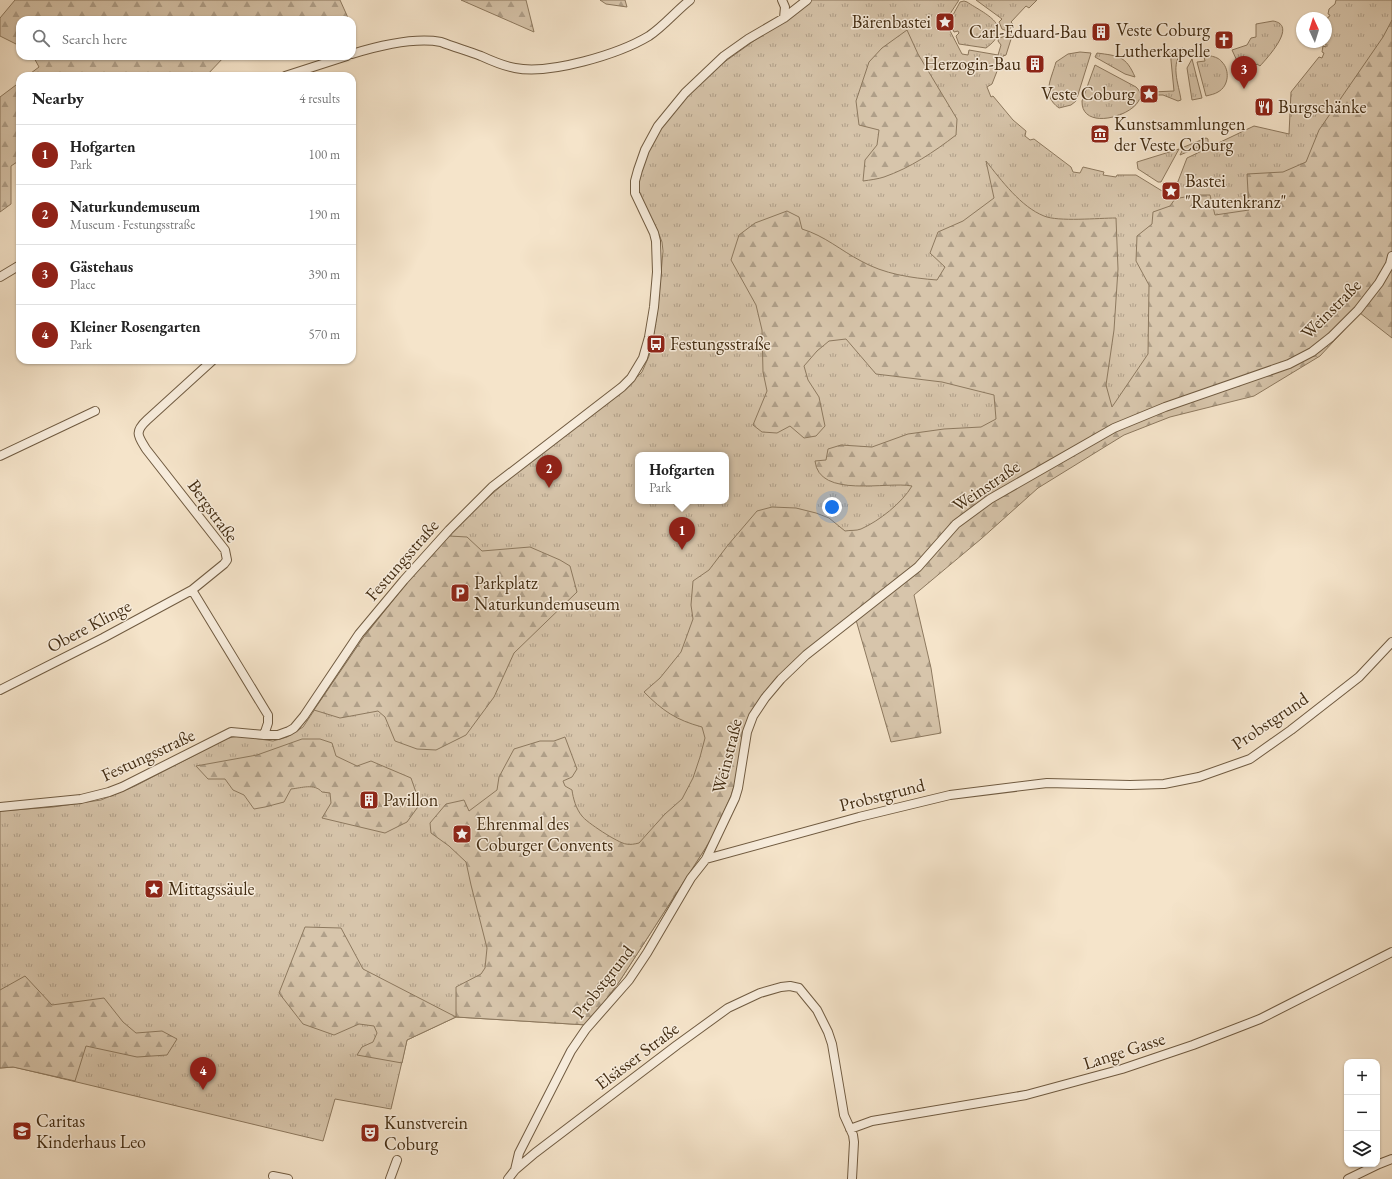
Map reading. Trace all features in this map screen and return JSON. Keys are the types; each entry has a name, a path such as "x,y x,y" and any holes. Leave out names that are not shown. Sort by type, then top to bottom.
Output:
{"street":[{"path":"356,53 415,40 431,40 441,42 501,65 532,70 558,66 608,55 630,46 650,35 690,0"},
{"path":"782,0 785,7 784,18"},
{"name":"Festungsstraße","path":"0,807 92,797 122,787 231,732 264,735 284,734 294,728 304,716 359,634 449,530 483,496 537,451 597,406 631,378 643,358 649,337 654,307 657,272 656,241 654,233 634,193 635,181 645,150 658,126 686,93 724,56 748,39 784,18 808,0"},
{"path":"297,72 335,60"},
{"name":"Weinstraße","path":"706,859 735,798 747,732 753,716 765,698 781,679 806,655 918,567 956,524 990,499 1114,428 1165,407 1289,364 1312,352 1331,337 1358,310 1379,283 1390,264 1392,256"},
{"path":"0,277 16,267"},
{"name":"Bergstraße","path":"192,590 224,564 227,560 225,550 146,449 139,438 138,432 143,423 209,364"},
{"path":"0,456 95,411"},
{"path":"192,590 268,715 268,724 264,735"},
{"name":"Obere Klinge","path":"0,690 192,590"},
{"name":"Probstgrund","path":"515,1170 519,1153 571,1051 590,1024 629,980 692,878 706,859 859,817 950,795 1047,783 1164,784 1199,777 1250,759 1291,730 1359,677 1392,642"},
{"name":"Lange Gasse","path":"850,1129 872,1121 1026,1095 1122,1070 1194,1045 1260,1019 1392,952"},
{"name":"Elsässer Straße","path":"508,1179 515,1170 535,1153 671,1049 728,1008 760,993 781,987 790,986 799,988 817,1010 828,1032 839,1078 844,1115 850,1129"},
{"path":"850,1129 854,1142 852,1179"},
{"path":"1348,1179 1392,1159"},
{"path":"390,1179 397,1160"},
{"path":"273,1176 288,1179"}],"green space":[{"path":"15,0 340,0 347,16 16,16 16,44 0,36 0,18"},
{"path":"461,0 526,0 534,32"},
{"path":"600,0 625,0 627,7 606,4"},
{"path":"811,0 959,0 948,17 943,14 939,22 943,30 948,27 962,54 968,55 969,50 998,55 1001,45 998,41 999,38 1010,35 1012,36 1006,55 1003,56 992,84 987,87 991,97 993,96 1013,120 1026,131 1025,136 1030,140 1034,139 1071,167 1073,172 1080,173 1083,167 1104,172 1103,175 1116,177 1117,175 1136,175 1172,197 1187,158 1254,126 1289,134 1291,92 1319,57 1322,58 1324,53 1322,52 1323,48 1332,48 1332,12 1328,12 1329,9 1335,4 1336,0 1392,0 1392,242 988,496 761,697 731,796 712,838 619,982 587,1025 456,1017 407,1040 391,1109 335,1099 323,1141 14,1067 0,1068 0,811 53,807 101,800 135,786 228,738 239,736 273,741 287,737 303,727 363,638 422,564 478,506 528,463 620,394 642,372 649,356 654,333 663,251 662,242 658,232 640,198 638,184 641,171 658,131 686,97 723,63"},
{"path":"976,0 1037,0 1029,8 1026,6 1011,22 1014,25 1007,31 1002,29 999,22 1002,19"},
{"path":"964,1 989,16 998,27 998,33 995,40 986,48 959,44 956,36 959,33 958,31 954,32 952,20 960,2"},
{"path":"1392,20 1392,338 1360,313 1320,356 1254,396 1170,417 1124,435 1038,488 981,539 914,595 931,668 941,733 891,742 854,613 761,697 731,796 712,838 619,982 587,1025 456,1017 456,987 481,974 485,968 487,948 466,862 449,846 431,833 430,823 446,804 464,800 469,811 497,790 499,777 514,749 540,741 554,741 565,737 577,769 572,777 563,781 565,786 572,790 575,803 580,813 589,823 616,840 628,844 639,843 665,814 682,799 693,778 705,738 702,727 670,714 644,692 660,678 681,652 693,619 691,605 693,581 709,570 757,511 772,507 796,508 829,518 845,531 857,530 890,511 912,486 856,486 828,480 819,473 815,461 826,460 828,449 841,445 872,447 908,434 944,429 981,427 996,419 994,395 942,382 876,374 846,339 829,341 817,351 804,366 808,380 819,397 825,426 816,436 804,438 790,426 777,433 762,432 753,425 767,391 763,372 762,330 756,305 731,260 739,235 755,223 787,211 799,217 802,229 825,239 853,257 870,265 898,275 937,280 945,267 930,253 938,232 963,221 994,198 986,161 1019,200 1044,216 1059,219 1116,218 1118,269 1114,330 1106,385 1112,407 1148,354 1149,285 1136,261 1137,236 1152,224 1153,212 1170,206 1175,199 1194,195 1210,195 1215,215 1249,210 1247,174 1283,172 1306,162 1319,130 1383,37"},
{"path":"1273,21 1280,24 1283,28 1279,42 1260,66 1257,64 1244,76 1232,50 1247,45 1251,38 1256,37 1256,24"},
{"path":"907,30 918,54 957,119 956,135 903,169 882,178 863,181 865,160 877,145 879,130 859,125 856,101 869,62 882,48"},
{"path":"1183,48 1184,51 1179,56 1176,67 1181,100 1178,101 1163,95 1152,95 1152,92 1174,91 1170,50"},
{"path":"1080,52 1091,53 1076,101 1071,105 1059,108 1053,103 1049,92 1050,81 1056,62 1068,54"},
{"path":"1097,53 1121,58 1132,70 1135,77 1125,74 1095,57"},
{"path":"1211,56 1220,60 1225,65 1227,78 1222,89 1206,96 1197,62 1205,61 1204,57"},
{"path":"1192,59 1202,98 1192,100 1187,68"},
{"path":"35,60 221,60 210,72 32,72 39,67"},
{"path":"1095,65 1136,87 1140,95 1137,103 1129,110 1117,116 1105,118 1093,117 1085,112 1082,101"},
{"path":"16,85 16,163 11,166 11,204 0,212 0,97"},
{"path":"1206,138 1208,139 1208,143 1180,155 1184,147"},
{"path":"1179,149 1161,182 1158,182 1138,169 1137,162"},
{"path":"449,536 467,537 482,551 530,547 560,560 570,566 577,592 514,653 494,697 466,735 436,750 417,749 395,741 385,717 378,711 340,718 314,710 363,638 422,564"},
{"path":"302,739 320,739 332,743 336,756 357,766 371,761 411,778 420,804 407,822 385,833 322,818 331,803 330,793 322,792 319,789 312,787 291,789 284,802 254,809 244,795 233,790 225,779 208,779 196,766 257,755"},
{"path":"305,927 341,928 363,969 456,1017 407,1040 402,1063 357,1055 362,1047 373,1042 377,1033 374,1026 359,1024 334,1035 303,1024 279,993"},
{"path":"25,976 52,1005 104,998 123,1022 136,1033 162,1031 177,1039 167,1055 137,1057 86,1046 75,1081 13,1067 0,1068 0,990"}],"place":[{"name":"Bärenbastei","path":"945,22"},
{"name":"Carl-Eduard-Bau","path":"1101,32"},
{"name":"Veste Coburg Lutherkapelle","path":"1224,40"},
{"name":"Herzogin-Bau","path":"1035,64"},
{"name":"Gästehaus","path":"1244,89"},
{"name":"Veste Coburg","path":"1149,94"},
{"name":"Burgschänke","path":"1264,107"},
{"name":"Kunstsammlungen der Veste Coburg","path":"1100,134"},
{"name":"Bastei \"Rautenkranz\"","path":"1171,191"},
{"name":"Festungsstraße","path":"656,344"},
{"name":"Naturkundemuseum","path":"549,488"},
{"name":"Hofgarten","path":"682,550"},
{"name":"Parkplatz Naturkundemuseum","path":"460,593"},
{"name":"Pavillon","path":"369,800"},
{"name":"Ehrenmal des Coburger Convents","path":"462,834"},
{"name":"Mittagssäule","path":"154,889"},
{"name":"Kleiner Rosengarten","path":"203,1090"},
{"name":"Caritas Kinderhaus Leo","path":"22,1131"},
{"name":"Kunstverein Coburg","path":"370,1133"}]}
